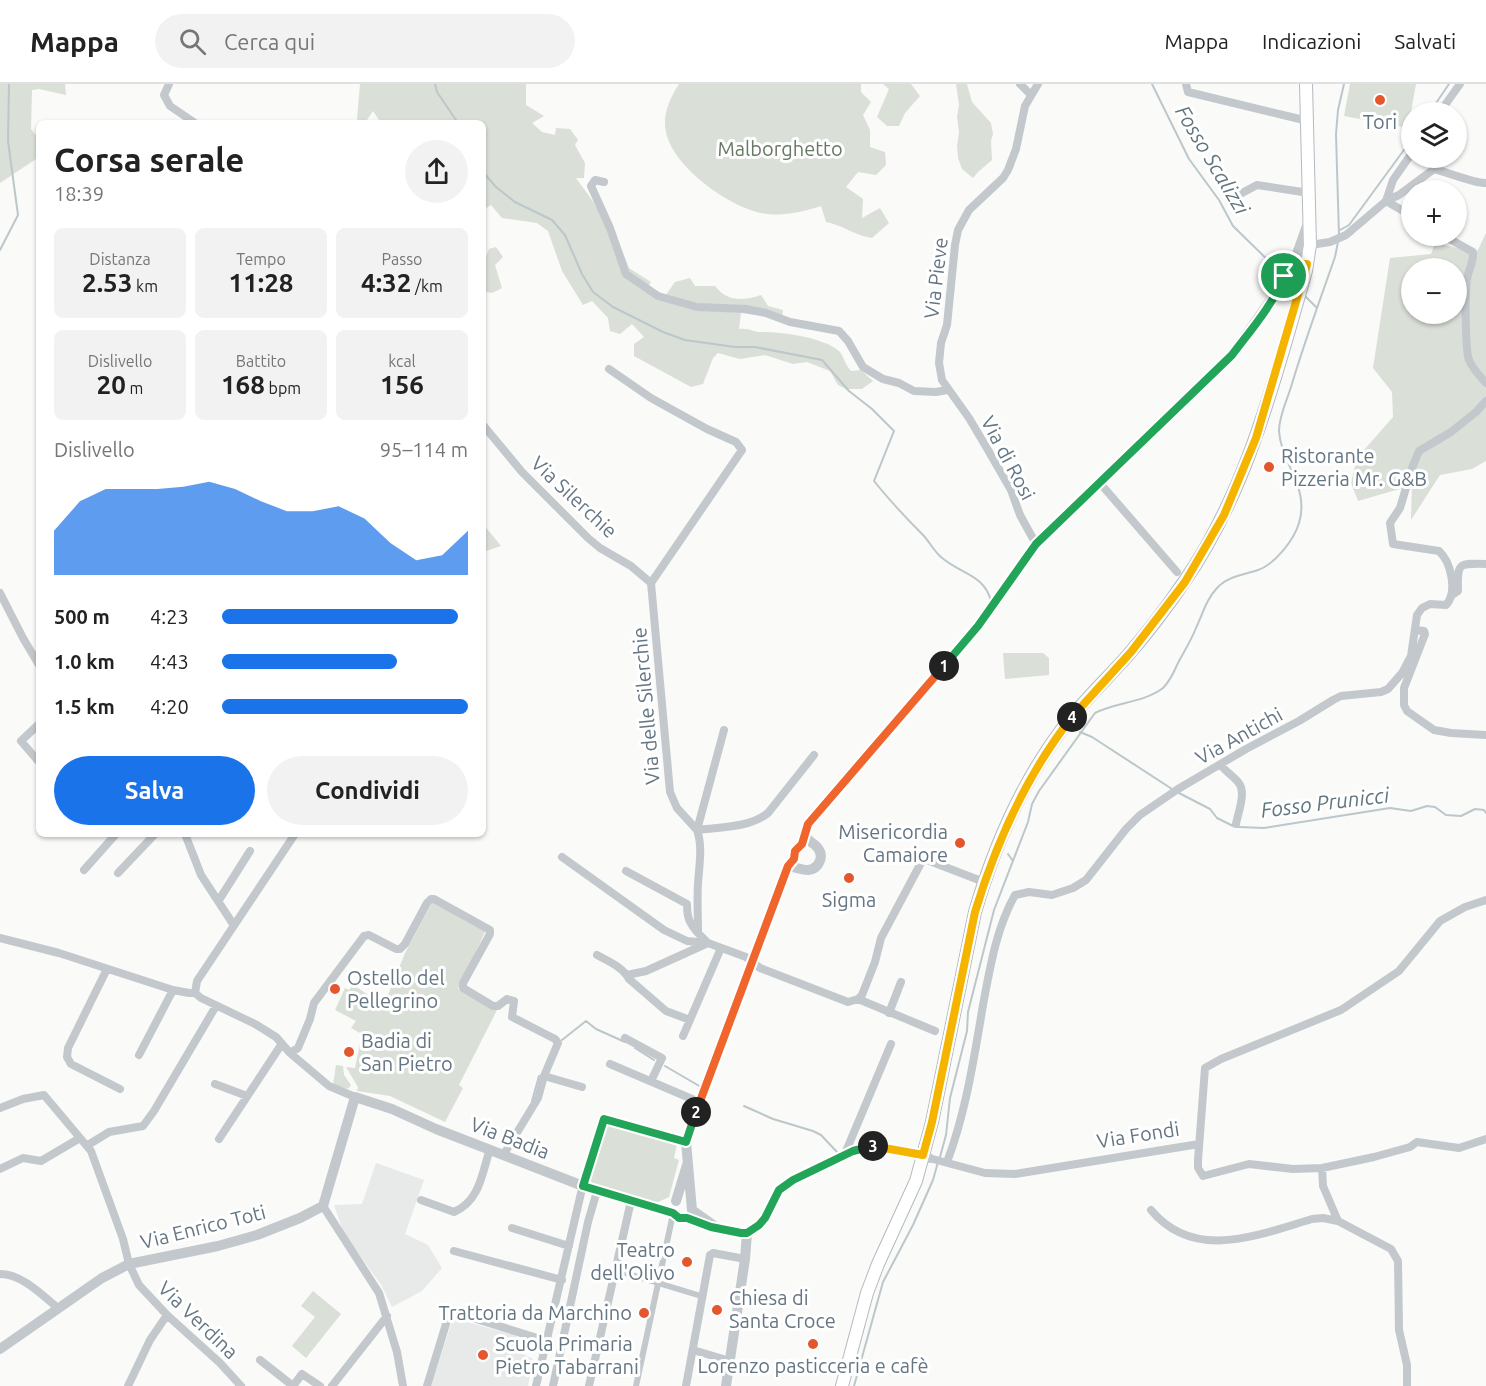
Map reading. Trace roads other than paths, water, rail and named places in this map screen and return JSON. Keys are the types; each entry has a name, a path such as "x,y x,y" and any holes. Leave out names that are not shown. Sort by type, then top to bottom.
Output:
{"main road":[{"path":"842,1386 867,1293 926,1157 975,912 984,882 1013,810 1047,751 1074,713 1131,652 1185,582 1224,515 1256,438 1307,268 1310,244 1306,84"}],"street":[{"path":"169,84 164,95 170,106 191,120"},
{"path":"1020,84 1031,95"},
{"name":"Via Pieve","path":"947,390 942,380 939,363 941,343 947,325 958,230 969,210 1003,178 1008,170 1016,149 1025,106 1038,84"},
{"path":"1186,84 1188,92 1308,122"},
{"path":"1447,102 1460,84"},
{"path":"1386,201 1393,180 1401,168"},
{"path":"1297,254 1310,244 1330,242 1346,235 1386,201 1399,195 1434,169 1486,183"},
{"path":"604,182 595,180 591,186 610,228 626,274 658,296 697,307 766,312 790,322 839,331 848,340 863,367 884,379 899,383 914,392 947,390"},
{"path":"1242,193 1257,184 1308,193"},
{"path":"1386,201 1401,210"},
{"path":"690,1211 692,1189 686,1142 752,962 793,864 795,851 805,840 808,824 978,626 1036,544 1232,355 1288,276 1309,219"},
{"path":"1462,246 1473,252 1474,258 1467,277 1466,349 1470,362 1486,383"},
{"path":"1288,276 1307,268"},
{"path":"1288,276 1298,283 1300,290"},
{"path":"609,369 651,398 736,442 742,450 651,583"},
{"name":"Via di Rosi","path":"947,390 969,418 988,450 1011,490 1020,515 1036,544"},
{"path":"1452,595 1451,578 1443,555 1439,551 1393,543 1390,523 1400,508 1419,451 1451,432 1486,401"},
{"name":"Via Silerchie","path":"486,430 522,471 588,538 600,548 632,566 651,583"},
{"path":"1099,482 1177,572"},
{"path":"1452,595 1458,591 1457,575 1460,567 1466,563 1486,564"},
{"name":"Via delle Silerchie","path":"651,583 670,792 677,808 698,830"},
{"path":"0,593 36,660"},
{"name":"Via Antichi","path":"947,1162 956,1138 973,1063 990,967 1005,913 1015,895 1029,892 1052,895 1073,888 1086,880 1140,815 1175,791 1341,696 1381,692 1388,689 1402,673 1411,656 1417,615 1422,608 1430,604 1446,605 1452,595"},
{"path":"1416,630 1424,631 1425,634 1404,688 1404,705 1407,711 1434,730 1486,735"},
{"path":"36,727 21,741 36,758"},
{"path":"698,933 700,864 698,830 724,730"},
{"path":"698,830 740,825 761,818 768,813 814,755"},
{"path":"1221,765 1242,788 1236,824"},
{"path":"84,870 113,837"},
{"path":"118,873 152,837"},
{"path":"186,837 201,874 233,924"},
{"path":"195,993 197,981 293,837"},
{"path":"793,864 807,870 819,864 819,850 805,840"},
{"path":"219,900 250,851"},
{"path":"562,857 664,930 687,941 708,943 746,957 760,968 848,1002 862,995 873,968 881,938 922,861 927,860 984,882"},
{"path":"626,871 687,904 687,918 708,943"},
{"path":"290,1053 298,1048 314,1003 364,936 369,934 400,949 431,899 490,930 462,988 493,1006 498,1006 507,999 514,1001 512,1017 558,1043 544,1076 538,1098 504,1154"},
{"name":"Via Fondi","path":"747,1233 765,1218 779,1190 793,1180 853,1151 875,1146 986,1173 1015,1174 1198,1144 1205,1068 1221,1059 1341,1011 1398,971 1440,921 1465,907 1486,900"},
{"path":"0,938 173,990 195,993 276,1037 290,1053 329,1086 355,1097 323,1206 379,1293 397,1352 403,1386"},
{"path":"627,975 646,971 708,943"},
{"path":"683,1036 721,948"},
{"path":"597,955 627,975 628,979 666,1011 690,1020"},
{"path":"107,969 68,1048 67,1057 71,1064 120,1089"},
{"path":"889,1012 901,982"},
{"path":"139,1055 173,990"},
{"path":"858,999 935,1031"},
{"path":"88,1145 109,1132 142,1126 154,1111 216,1006"},
{"path":"625,1038 662,1058 651,1081"},
{"path":"219,1139 281,1044"},
{"path":"844,1156 891,1044"},
{"path":"610,1064 699,1102"},
{"path":"544,1076 582,1087"},
{"path":"215,1084 247,1096"},
{"name":"Via Verdina","path":"0,1108 23,1099 44,1095 88,1145 123,1239 129,1264 140,1285 166,1315 220,1363 241,1386"},
{"name":"Via Badia","path":"355,1097 392,1109 436,1129 583,1186 654,1209 674,1206 684,1199 690,1211 711,1227 747,1233"},
{"path":"536,1386 583,1186 604,1119 686,1142"},
{"path":"0,1169 23,1158 41,1161 80,1138"},
{"path":"1198,1144 1198,1168 1203,1176 1249,1164 1293,1169 1322,1168 1374,1156 1417,1142 1459,1148 1486,1139"},
{"path":"420,1200 454,1212 465,1207 476,1196 490,1149"},
{"path":"636,1386 674,1206 688,1162"},
{"path":"1322,1168 1323,1186 1338,1221"},
{"path":"553,1386 588,1222 597,1191"},
{"path":"589,1386 631,1201"},
{"name":"Via Enrico Toti","path":"0,1349 102,1278 129,1264 218,1246 257,1235 323,1206"},
{"name":"Via Badia","path":"674,1206 679,1218 690,1211"},
{"path":"1151,1210 1166,1225 1205,1242 1234,1239 1323,1218 1338,1221 1391,1249 1398,1261 1399,1330 1407,1365 1407,1386"},
{"path":"512,1228 569,1246"},
{"path":"726,1386 747,1233"},
{"path":"454,1251 562,1280"},
{"path":"686,1386 711,1254 745,1259"},
{"path":"615,1270 702,1296"},
{"path":"0,1274 10,1275 23,1281 58,1308"},
{"path":"427,1386 450,1311 547,1341"},
{"path":"128,1386 150,1340 166,1315"},
{"path":"332,1386 387,1316"},
{"path":"693,1350 730,1361"},
{"path":"260,1360 293,1386 302,1374 320,1386"}],"waterway":[{"path":"0,250 18,215 8,141 9,84"},
{"path":"435,84 437,92 456,120"},
{"name":"Fosso Scalizzi","path":"1152,84 1189,159 1219,200 1233,226 1279,271"},
{"path":"1339,236 1336,134 1338,110 1344,84"},
{"path":"1437,102 1449,84"},
{"path":"1340,230 1349,225 1401,154"},
{"path":"486,175 515,202 552,220 565,235 582,274 593,292 613,307 663,332 685,340 735,347 755,347 822,360 849,391 872,409 894,431 874,481 939,555 983,585 991,601"},
{"path":"940,1157 946,1135 950,1098 967,1031 968,1012 994,910 1028,822 1032,804 1039,791 1095,713 1147,697 1163,688 1173,674 1192,638 1207,602 1217,588 1231,578 1258,570 1271,563 1283,551 1296,530 1299,523 1301,498 1281,443 1279,425 1338,242"},
{"name":"Fosso Scalizzi","path":"1304,295 1317,308"},
{"name":"Fosso Prunicci","path":"1080,732 1092,737 1172,789"},
{"name":"Fosso Prunicci","path":"1177,792 1210,809 1217,818 1233,826"},
{"name":"Fosso Prunicci","path":"1239,827 1264,828 1390,808 1411,811 1427,806 1435,807 1446,815 1461,816 1475,809 1484,810 1486,813"},
{"path":"1008,854 1013,861"},
{"path":"562,1040 586,1021 596,1029 625,1042"},
{"path":"635,1048 654,1060"},
{"path":"665,1066 701,1087"},
{"path":"532,1101 539,1076"},
{"path":"744,1106 773,1119 813,1131 821,1135 837,1152"},
{"path":"854,1386 883,1282 913,1225 933,1180 938,1162"}],"place":[{"name":"Tori","path":"1380,100"},
{"name":"Ristorante Pizzeria Mr. G&B","path":"1269,467"},
{"name":"Misericordia Camaiore","path":"960,843"},
{"name":"Sigma","path":"849,878"},
{"name":"Ostello del Pellegrino","path":"335,989"},
{"name":"Badia di San Pietro","path":"349,1052"},
{"name":"Teatro dell'Olivo","path":"687,1262"},
{"name":"Chiesa di Santa Croce","path":"717,1310"},
{"name":"Trattoria da Marchino","path":"644,1313"},
{"name":"Lorenzo pasticceria e cafè","path":"813,1344"},
{"name":"Scuola Primaria Pietro Tabarrani","path":"483,1355"}],"park label":[{"name":"Malborghetto","path":"780,149"}]}
